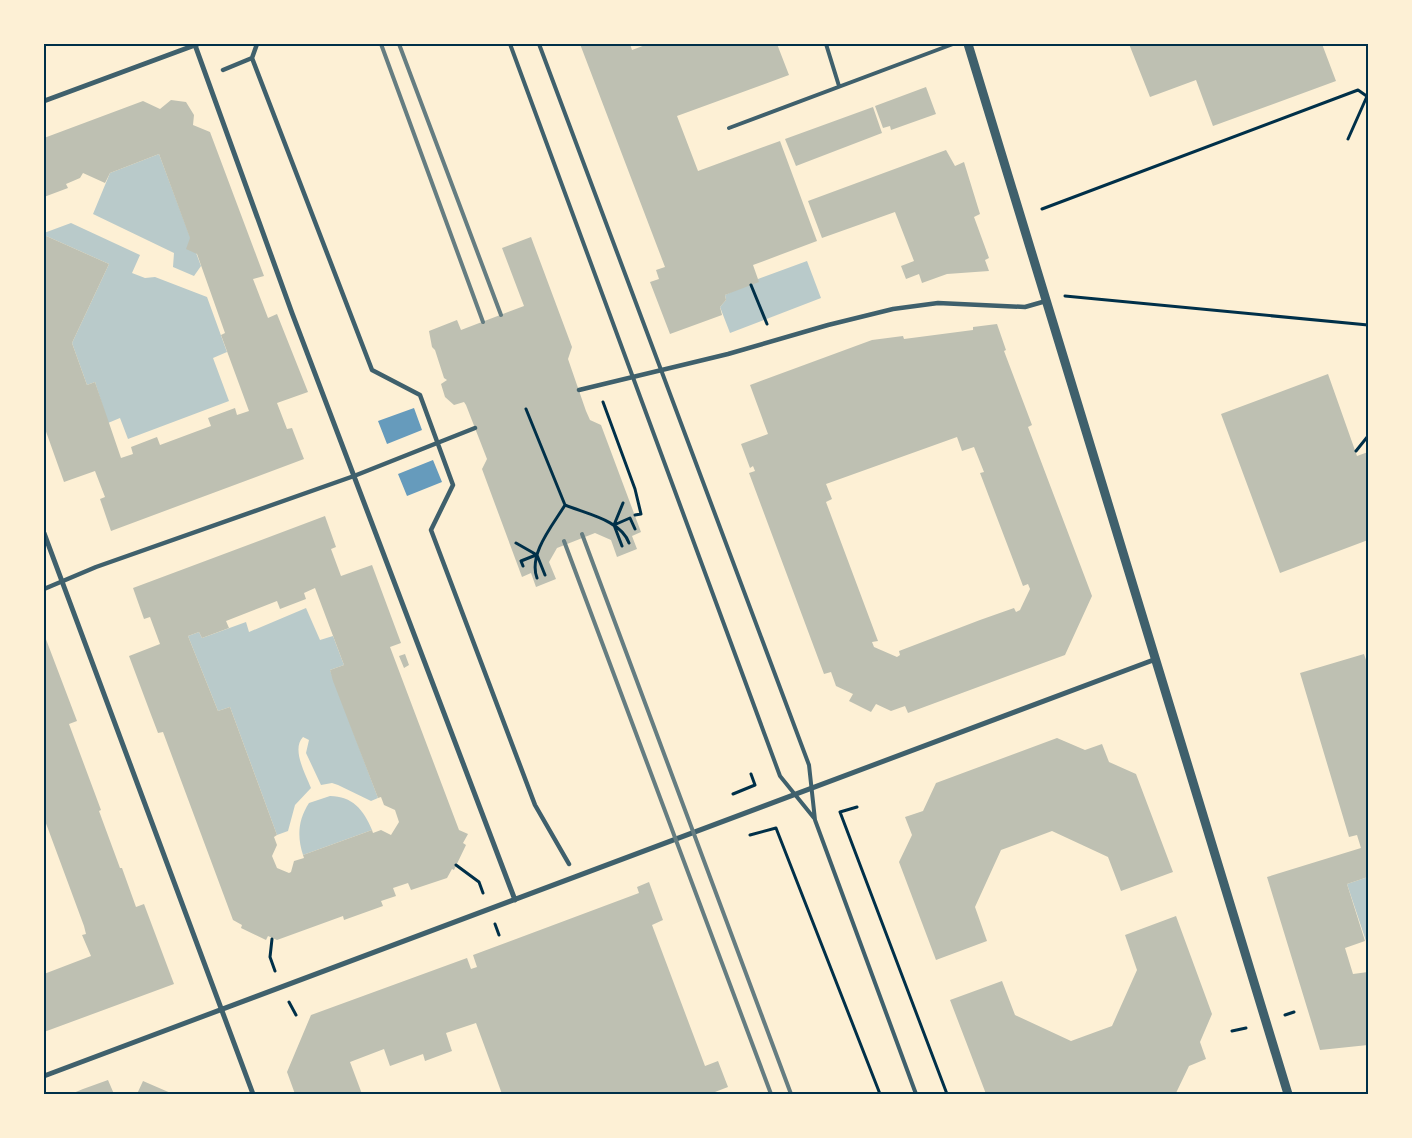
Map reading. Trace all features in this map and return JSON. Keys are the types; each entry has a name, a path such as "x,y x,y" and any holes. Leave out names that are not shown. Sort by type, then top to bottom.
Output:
{"street":[{"path":"44,101 197,44 289,304 515,900"},
{"path":"257,44 252,58 372,370 420,395 438,442 453,485 432,530 535,805 569,864"},
{"path":"968,44 1288,1094"},
{"path":"223,70 252,58"},
{"path":"579,390 894,309 938,303 1025,308 1046,301"},
{"path":"44,589 96,567 344,480 475,428"},
{"path":"44,533 254,1094"},
{"path":"44,1076 811,790 1156,659"}],"lane":[{"path":"510,44 780,776 815,820"},
{"path":"539,44 809,765 815,820 916,1094"},
{"path":"826,44 839,86"},
{"path":"729,128 953,44"}],"path":[{"path":"1042,209 1358,90 1368,96 1348,139"},
{"path":"751,284 773,341"},
{"path":"1070,296 1368,325"},
{"path":"597,386 635,489 641,514 635,516"},
{"path":"526,409 565,505 614,525 626,534 629,543"},
{"path":"1356,451 1368,436"},
{"path":"622,546 614,525 623,503"},
{"path":"537,578 535,572 537,555 565,505"},
{"path":"614,525 630,518 635,529"},
{"path":"516,543 537,555 545,575"},
{"path":"523,566 521,561 537,555"},
{"path":"733,794 755,785 751,774"},
{"path":"857,807 840,812 947,1094"},
{"path":"750,835 776,828 880,1094"}],"shaded area":[{"path":"159,154 201,266 194,276 173,267 174,253 93,214 110,173"},
{"path":"71,223 140,255 132,273 145,278 155,277 207,297 227,352 213,358 229,401 128,439 120,418 108,423 95,382 87,385 72,343 109,264 44,235 44,233"},
{"path":"807,261 821,298 730,333 720,307 726,300 725,295 758,279"},
{"path":"306,608 320,640 333,636 344,665 330,670 378,798 371,801 332,783 321,785 306,753 309,740 303,737 298,748 299,755 311,788 295,805 288,831 277,835 230,707 218,711 188,636 199,632 202,638 246,622 249,632"},
{"path":"330,796 345,798 351,801 361,810 372,830 303,855 299,835 305,809 309,803"},
{"path":"1368,877 1368,944 1367,944 1347,884"}],"water":[{"path":"414,408 422,430 387,444 378,421"},
{"path":"433,460 442,482 407,496 398,474"}],"building":[{"path":"580,44 630,44 632,50 648,44 777,44 789,75 677,116 698,171 780,141 817,241 753,265 759,282 725,295 726,300 720,307 722,315 670,334 650,282 659,279 656,270 665,267"},
{"path":"1129,44 1322,44 1336,81 1213,126 1196,80 1150,97"},
{"path":"926,87 936,114 891,130 890,126 883,128 875,106"},
{"path":"171,100 186,102 194,115 193,125 210,132 264,276 253,279 268,318 277,314 308,392 277,403 287,429 292,428 304,459 111,531 100,499 105,497 95,471 64,482 44,426 44,235 109,264 72,343 87,385 95,382 121,458 133,454 131,447 157,437 160,445 211,426 208,418 235,408 237,415 249,411 221,335 225,333 197,254 186,249 190,238 159,154 110,173 105,183 83,173 80,178 66,184 68,188 44,197 44,138 143,101 160,109"},
{"path":"873,107 882,133 796,166 785,139"},
{"path":"946,150 955,166 964,162 980,214 974,217 989,258 985,260 989,271 947,274 922,283 919,274 906,279 901,266 914,261 895,212 822,238 808,201"},
{"path":"531,237 572,347 568,359 586,411 590,420 601,425 641,532 632,536 637,549 617,557 611,540 595,533 557,548 549,562 556,579 536,587 531,573 522,577 482,469 487,459 466,405 464,402 454,405 445,397 441,384 447,380 444,378 435,350 432,347 429,331 457,320 461,330 524,306 502,248"},
{"path":"997,324 1006,350 1004,351 1032,425 1028,427 1092,596 1065,655 908,713 905,706 891,711 876,704 871,712 849,701 853,694 836,686 831,672 824,674 749,473 755,471 753,466 750,468 741,444 768,434 750,385 872,340 903,336 904,339 973,330 973,327","holes":["957,437 962,451 974,447 984,472 980,473 1023,586 1028,584 1030,589 1020,610 1016,612 1014,608 980,620 899,651 900,655 897,657 874,647 872,642 878,641 826,502 832,499 826,484"]},
{"path":"1328,374 1357,456 1368,452 1368,540 1280,573 1221,414"},
{"path":"325,516 336,547 331,549 341,576 372,565 401,643 390,647 459,830 468,834 463,843 466,845 454,870 452,869 447,878 411,890 408,883 393,888 396,896 381,901 383,906 344,920 343,916 277,940 268,936 266,940 241,928 242,925 233,920 163,732 158,733 129,656 160,644 150,617 144,619 133,588","holes":["315,588 344,665 330,670 333,681 378,798 381,797 384,805 395,810 399,822 391,835 381,830 373,833 372,830 303,855 304,858 294,861 289,873 277,868 272,856 277,845 274,837 277,835 230,707 218,711 188,636 199,632 202,638 229,628 226,621 277,601 280,609 306,599 304,593"]},
{"path":"44,634 77,721 69,724 120,868 122,868 136,907 144,904 174,984 44,1032 44,974 91,956 82,935 86,934 84,926 44,818"},
{"path":"405,654 409,665 404,668 399,656"},
{"path":"1364,654 1368,666 1368,846 1366,846 1368,877 1347,884 1365,941 1345,948 1353,974 1368,972 1368,1045 1320,1050 1267,877 1361,848 1357,835 1349,837 1300,673"},
{"path":"1057,738 1085,750 1102,744 1109,762 1136,774 1173,872 1121,891 1108,857 1052,831 1001,850 975,907 987,941 936,960 899,862 912,835 905,817 923,811 936,783"},
{"path":"649,882 663,920 652,925 705,1066 718,1061 728,1087 715,1092 715,1094 502,1094 476,1023 446,1033 452,1051 425,1061 423,1054 390,1066 384,1049 350,1062 362,1094 295,1094 287,1072 311,1015 467,958 471,969 477,967 473,955 639,893 637,887"},
{"path":"1176,916 1212,1014 1200,1042 1206,1059 1189,1066 1176,1093 986,1094 950,1000 1002,981 1015,1015 1071,1041 1112,1026 1137,970 1125,935"},
{"path":"108,1080 114,1094 71,1094 83,1089"},
{"path":"143,1081 173,1094 137,1094"}],"railway":[{"path":"381,44 483,322"},
{"path":"399,44 501,315"},
{"path":"582,534 791,1094"},
{"path":"564,541 771,1094"}]}
